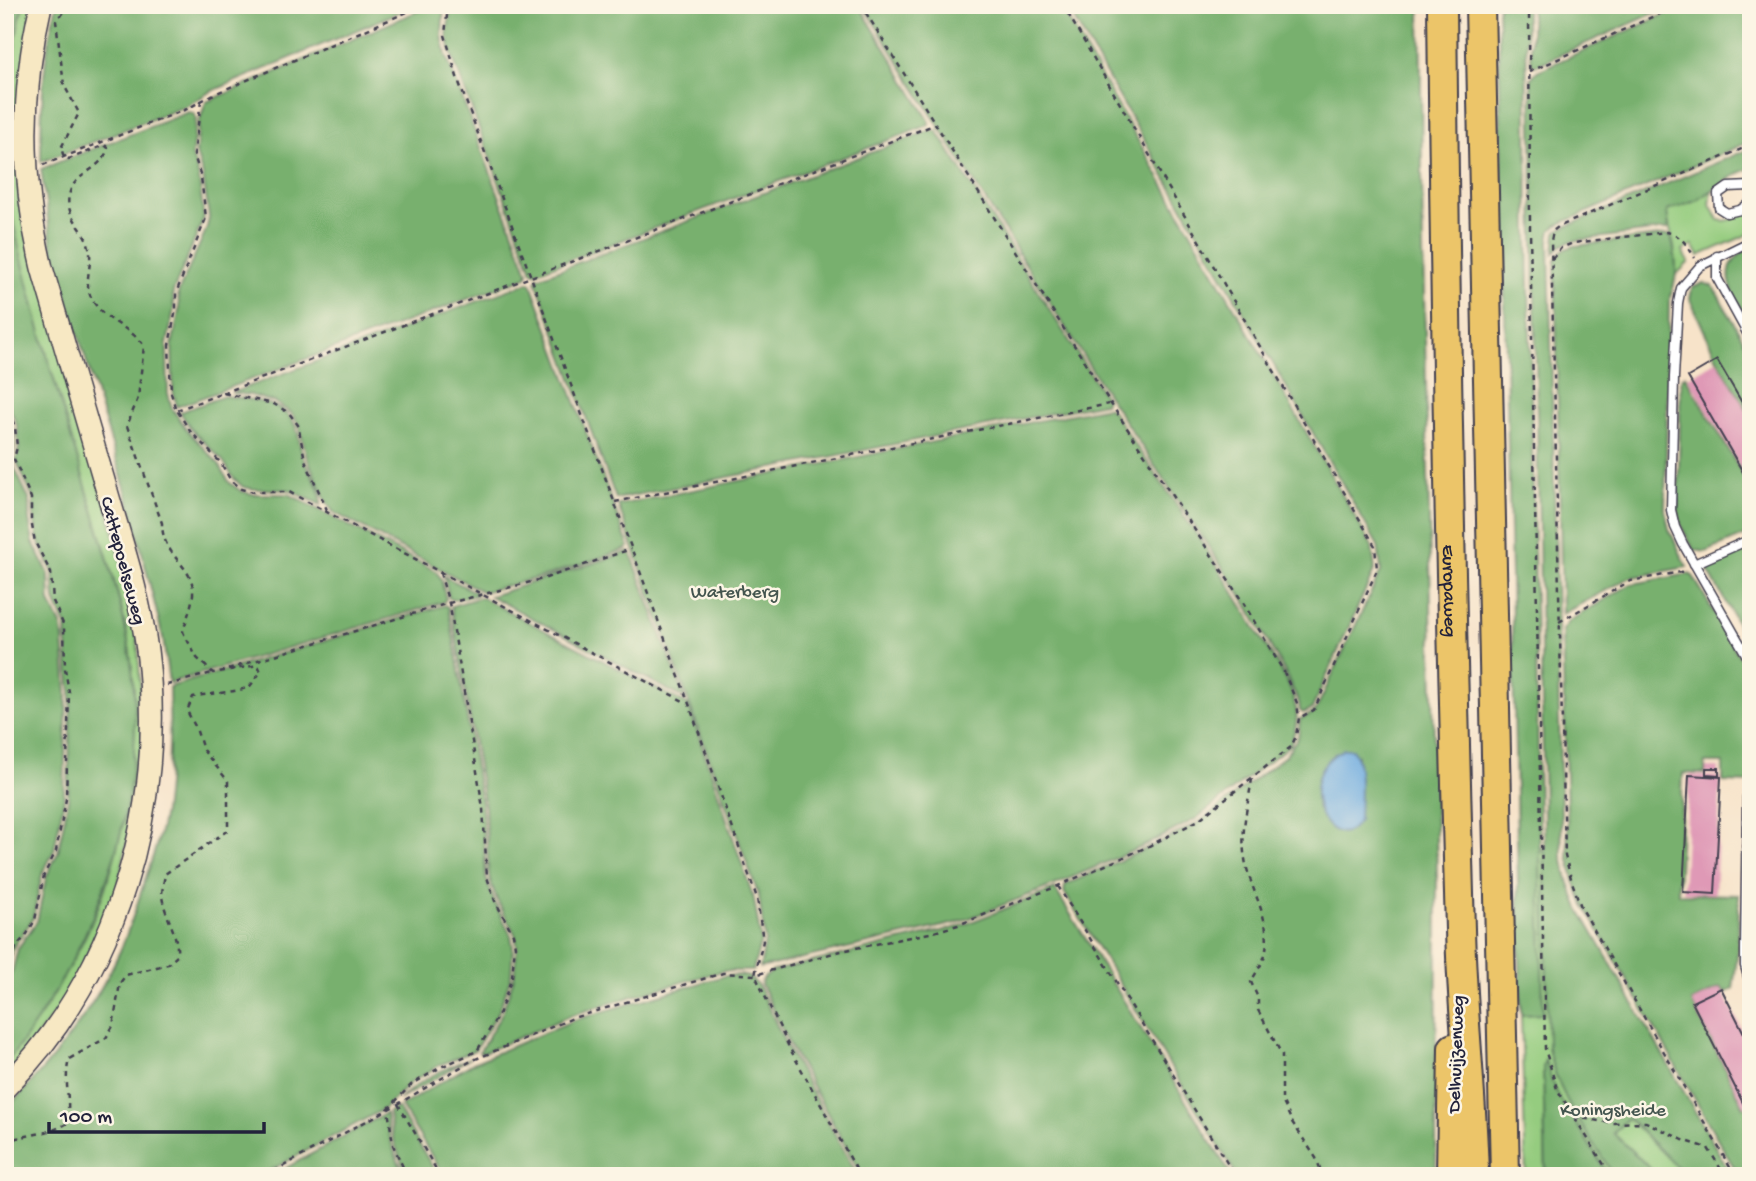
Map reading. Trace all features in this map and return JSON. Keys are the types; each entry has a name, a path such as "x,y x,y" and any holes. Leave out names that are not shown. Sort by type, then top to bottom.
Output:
{"highway":[{"name":"Europaweg","path":"1442,5 1460,933 1473,1108 1474,1176"},
{"name":"Europaweg","path":"1480,5 1505,1176"},
{"name":"Delhuijzenweg","path":"1451,1176 1452,1060 1460,933"}],"street":[{"name":"Cattepoelseweg","path":"5,1088 29,1061 73,999 99,950 120,899 134,854 146,796 151,740 150,690 139,607 42,268 33,227 26,170 26,90 41,5"}],"lane":[{"path":"1751,186 1728,187 1718,194 1717,200 1719,208 1727,213 1740,210 1751,202"},
{"path":"1751,241 1700,267 1682,288 1678,303 1671,497 1675,527 1751,663"},
{"path":"1717,256 1717,278 1751,340"},
{"path":"1695,566 1751,539"},
{"path":"1751,792 1747,797 1745,966 1751,988"}],"path":[{"path":"26,170 187,109 424,5"},
{"path":"448,5 445,35 449,54 689,704 757,898 763,941 755,975 789,1047 860,1176"},
{"path":"265,1176 471,1061 573,1018 723,973 755,975 837,952 958,925 1058,886 1147,847 1197,821 1291,747 1296,736 1297,703 1284,673 1244,604 1111,404 861,5"},
{"path":"1063,5 1375,546 1377,570 1314,710 1298,718"},
{"path":"1529,5 1545,1049 1557,1089 1611,1176"},
{"path":"1528,72 1679,5"},
{"path":"201,101 194,155 201,177 206,218 176,292 176,309 169,345 171,393 177,410 190,431 221,463 232,481 242,489 253,492 289,492 689,704"},
{"path":"177,410 934,125"},
{"path":"1735,1176 1581,907 1565,856 1552,258 1553,232 1558,227 1751,145"},
{"path":"1552,258 1561,248 1573,243 1667,232 1676,234 1685,242 1700,267"},
{"path":"223,393 274,404 289,413 298,425 306,460 327,512"},
{"path":"5,401 15,427 17,447 14,459 31,498 31,520 36,542 51,573 53,601 64,626 69,692 66,799 56,851 44,875 35,920 16,947 10,971 5,978"},
{"path":"615,502 1111,404"},
{"path":"150,690 449,603 546,578 631,549"},
{"path":"1559,622 1630,581 1695,566"},
{"path":"388,1109 411,1085 441,1067 477,1051 500,1012 512,977 515,946 513,934 495,901 487,877 483,808 449,603 440,571"},
{"path":"1252,779 1244,834 1245,859 1264,918 1266,947 1264,961 1251,982 1258,998 1258,1010 1282,1055 1282,1100 1323,1176"},
{"path":"1058,886 1235,1176"},
{"path":"398,1104 440,1176"},
{"path":"388,1109 393,1145 407,1176"},
{"path":"1574,1117 1612,1123 1646,1122 1660,1127 1683,1140 1708,1148 1725,1176"}],"green space":[{"path":"5,5 23,5 14,51 7,122 12,218 44,346 120,604 131,661 135,715 132,769 123,823 109,875 89,926 65,975 5,1065 5,982 12,972 18,948 37,921 46,877 58,852 68,799 71,692 66,625 55,601 53,572 38,541 33,498 16,460 19,447 17,426 5,395"},
{"path":"23,5 34,5 18,140 137,627 144,758 118,887 68,996 5,1079 7,1062 43,1012 63,978 96,913 107,883 124,818 134,719 131,664 124,619 44,345 11,207 6,124 13,52"},
{"path":"57,5 416,5 210,92 186,106 41,162 45,63"},
{"path":"432,5 444,5 442,35 446,55 528,272 527,277 177,407 173,391 172,345 179,310 178,293 209,218 203,176 196,154 199,122 206,102"},
{"path":"451,5 859,5 929,120 929,125 535,273 451,53 447,35"},
{"path":"863,5 1060,5 1372,546 1375,569 1312,709 1303,713 1300,711 1285,672 1246,603 1112,402"},
{"path":"1066,5 1420,5 1437,878 1436,1176 1237,1176 1064,892 1065,885 1198,823 1286,755 1298,737 1300,719 1315,712 1381,571 1378,546","holes":["1334,754 1357,755 1359,820 1318,810 1316,786 1324,768"]},
{"path":"1498,5 1526,5 1543,1014 1521,1015"},
{"path":"1531,5 1673,5 1535,66 1531,64"},
{"path":"1686,5 1751,5 1751,141 1557,225 1551,230 1549,241 1562,857 1579,908 1732,1176 1686,1176 1628,1118 1613,1133 1658,1176 1614,1176 1566,1099 1552,1066 1548,1048 1531,78 1537,71"},
{"path":"188,112 193,113 196,118 192,155 199,178 204,218 173,292 174,309 167,345 168,393 172,408 188,431 219,464 229,482 241,491 253,494 289,494 436,571 446,599 444,602 169,683 163,638 131,508 52,248 41,169"},
{"path":"931,130 937,131 1106,399 1104,403 616,499 537,278"},
{"path":"1751,148 1751,168 1696,201 1667,211 1669,229 1572,241 1560,246 1554,253 1556,232 1560,229"},
{"path":"1712,190 1710,205 1719,220 1732,219 1751,209 1751,233 1699,256 1693,245 1683,251 1689,262 1676,275 1674,247 1666,211 1696,201"},
{"path":"1667,235 1672,241 1676,273 1669,303 1665,510 1669,529 1687,567 1629,578 1562,614 1555,261 1562,250 1574,246"},
{"path":"1751,248 1751,326 1734,295 1729,274 1739,255"},
{"path":"529,282 629,547 627,549 545,576 483,592 333,512 307,458 299,425 291,413 274,402 231,393"},
{"path":"1703,283 1713,286 1751,353 1751,417 1716,357 1690,299 1692,288"},
{"path":"1685,375 1751,489 1751,533 1706,552 1694,550 1681,526 1678,508 1681,379"},
{"path":"224,396 265,403 284,412 291,419 304,460 318,488 321,505 290,490 253,489 243,487 234,479 223,461 192,430 180,412"},
{"name":"Waterberg","path":"1107,407 1111,409 1205,548 1284,676 1297,714 1290,745 1196,819 1146,845 1057,884 957,923 760,968 765,941 759,897 618,505"},
{"path":"5,408 13,428 15,447 11,460 29,499 33,542 49,574 50,602 62,627 67,692 64,799 54,851 42,875 33,919 14,946 5,974"},
{"path":"1751,545 1751,649 1708,570 1713,561"},
{"path":"631,553 685,699 490,596"},
{"path":"1689,574 1693,576 1751,677 1751,783 1723,782 1723,763 1705,763 1705,774 1683,773 1678,894 1739,895 1738,949 1733,989 1725,993 1721,987 1692,1002 1744,1107 1751,1104 1751,1176 1739,1176 1725,1152 1584,905 1568,856 1562,630 1569,621 1631,584"},
{"path":"444,576 477,593 476,595 452,600 449,598"},
{"path":"481,597 688,705 754,899 761,941 753,971 723,971 647,992 572,1015 483,1053 479,1052 502,1013 514,977 517,945 515,934 497,900 489,877 485,807 451,606"},
{"path":"445,605 448,607 453,634 482,808 486,878 511,935 513,946 511,976 499,1011 475,1050 440,1065 410,1083 384,1109 260,1176 5,1176 5,1110 39,1074 84,1016 109,973 135,911 164,814 169,760 169,687"},
{"name":"Koningsheide","path":"1537,840 1730,1176 1548,1176 1543,1066 1546,1176 1526,1176 1521,1015 1543,1013"},
{"path":"1055,889 1232,1176 862,1176 790,1046 761,984 762,979 773,971 958,927"},
{"path":"724,976 749,977 758,985 787,1047 858,1176 444,1176 401,1106 473,1063 574,1020"},
{"path":"470,1058 399,1100 432,1076"},
{"path":"1545,1060 1555,1090 1609,1176 1546,1176"},
{"path":"396,1108 438,1176 409,1176 391,1129 389,1112"},
{"path":"386,1113 392,1146 406,1176 271,1176"}],"water":[{"path":"1344,749 1352,749 1358,763 1359,820 1348,831 1337,832 1327,825 1316,796 1318,778 1327,762"}],"building":[{"path":"1717,360 1751,418 1751,486 1688,377"},
{"path":"1706,768 1719,768 1719,775 1706,774"},
{"path":"1689,775 1721,777 1715,894 1683,892"},
{"path":"1721,988 1751,1047 1751,1104 1745,1107 1692,1002"}]}
